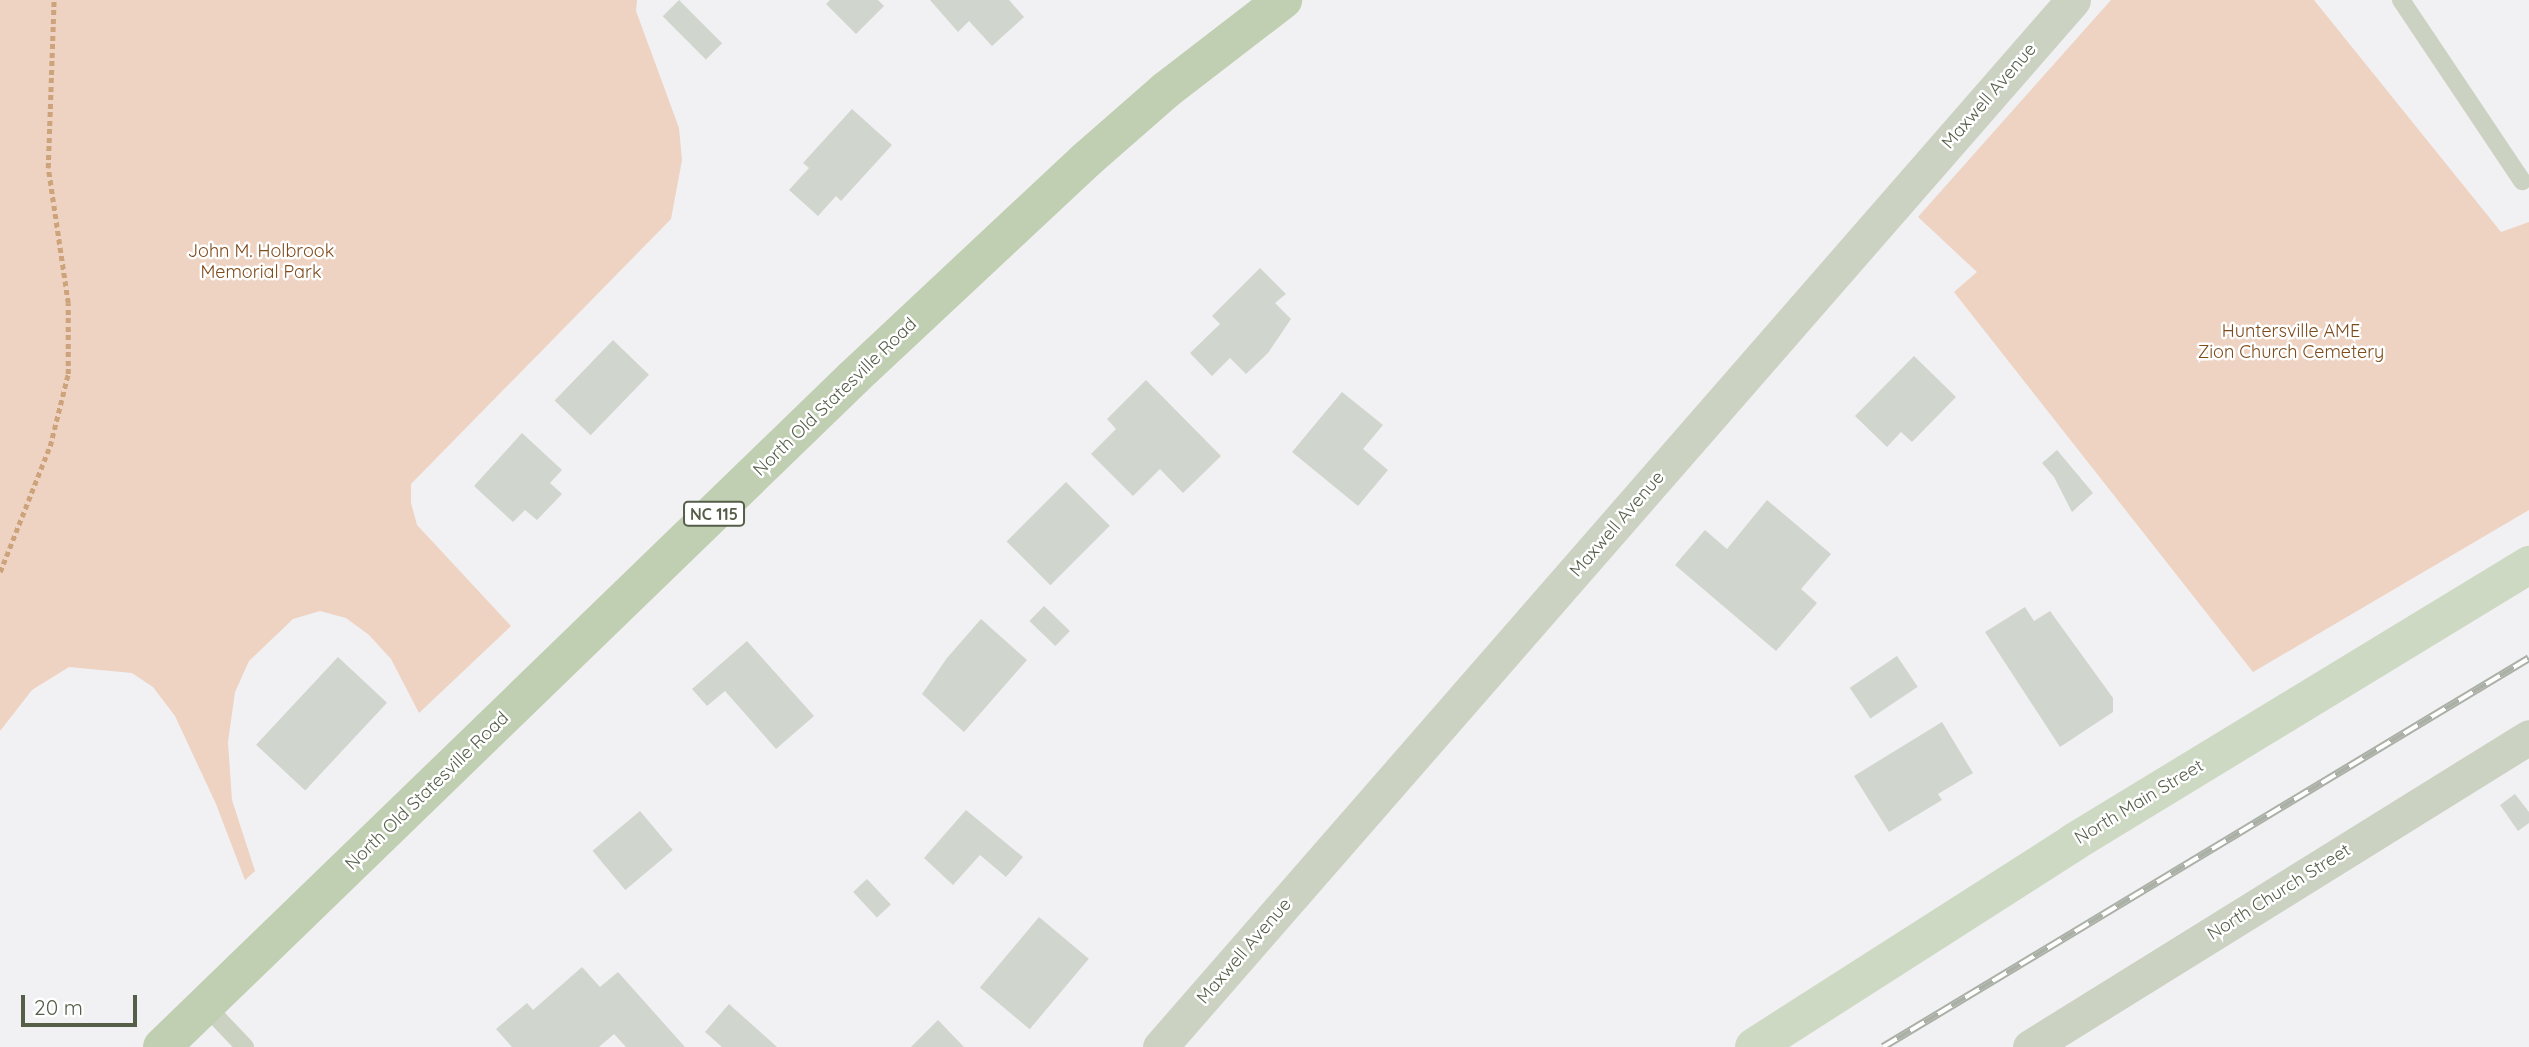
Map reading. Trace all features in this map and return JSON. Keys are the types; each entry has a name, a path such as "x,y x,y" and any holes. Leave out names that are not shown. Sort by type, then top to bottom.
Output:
{"main road":[{"name":"North Old Statesville Road","path":"162,1047 844,387 1067,177 1166,90 1283,0"}],"street":[{"name":"Maxwell Avenue","path":"1160,1047 2073,0"},
{"name":"North Main Street","path":"1754,1047 2074,842 2529,565"},
{"name":"North Church Street","path":"2029,1047 2529,737"}],"lane":[{"path":"2401,0 2522,181"},
{"path":"205,1005 245,1047"}],"path":[{"path":"0,572 50,446 68,374 68,303 48,168 54,0"}],"green space":[{"name":"John M. Holbrook Memorial Park","path":"0,0 637,0 636,11 679,128 682,160 671,219 411,484 411,503 417,525 511,626 419,713 391,659 369,635 346,618 320,611 293,619 249,661 235,692 228,742 232,800 255,871 245,880 216,804 175,716 153,687 132,673 69,667 32,690 0,731"},
{"name":"Huntersville AME Zion Church Cemetery","path":"2111,0 2314,0 2501,232 2529,222 2529,510 2253,672 1954,292 1977,272 1918,217"}],"building":[{"path":"679,0 722,43 706,59 663,16"},
{"path":"830,0 878,0 884,6 856,34 826,4"},
{"path":"930,0 1009,0 1024,17 992,46 969,21 958,32"},
{"path":"852,109 892,145 841,201 836,196 818,216 789,190 809,168 803,163"},
{"path":"1260,268 1286,294 1275,303 1291,319 1268,353 1246,374 1230,358 1212,376 1190,353 1220,324 1212,316"},
{"path":"613,340 649,375 591,435 555,400"},
{"path":"1914,356 1956,397 1912,442 1901,432 1887,447 1855,416"},
{"path":"1146,380 1221,456 1183,493 1160,469 1133,496 1091,454 1116,429 1107,419"},
{"path":"1342,392 1383,425 1363,449 1388,470 1358,506 1292,452"},
{"path":"522,433 562,470 550,483 562,494 537,520 525,510 513,522 474,486"},
{"path":"2057,450 2093,493 2072,512 2054,477 2042,463"},
{"path":"1066,482 1110,526 1050,585 1007,541"},
{"path":"1767,500 1831,554 1801,589 1817,603 1776,651 1675,565 1705,530 1727,549"},
{"path":"1044,606 1070,631 1055,646 1029,621"},
{"path":"2025,607 2034,621 2050,611 2113,698 2113,712 2060,747 1985,632"},
{"path":"981,619 1027,660 964,732 922,694 947,658"},
{"path":"747,641 814,716 776,749 725,691 707,706 692,689"},
{"path":"1897,656 1918,687 1870,719 1850,688"},
{"path":"338,657 387,703 305,790 256,745"},
{"path":"1942,722 1973,773 1938,794 1942,800 1889,832 1854,776"},
{"path":"2515,794 2529,812 2529,823 2518,831 2500,805"},
{"path":"966,810 1023,857 1006,877 980,855 953,885 924,858"},
{"path":"640,811 673,850 625,890 593,851"},
{"path":"867,879 891,905 877,918 853,892"},
{"path":"1039,917 1089,959 1030,1029 980,987"},
{"path":"582,967 600,987 618,972 685,1047 626,1047 614,1034 599,1047 512,1047 496,1029 527,1003 533,1010"},
{"path":"729,1004 777,1047 722,1047 705,1032"},
{"path":"938,1020 964,1047 911,1047"}],"railway":[{"path":"1883,1047 2529,658"}]}
